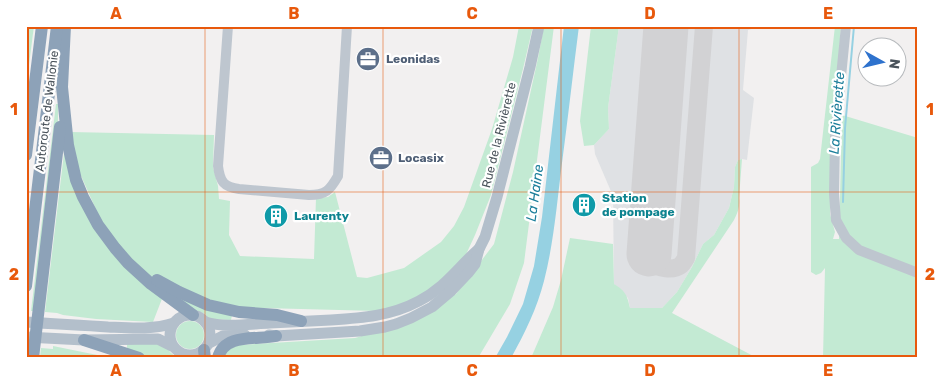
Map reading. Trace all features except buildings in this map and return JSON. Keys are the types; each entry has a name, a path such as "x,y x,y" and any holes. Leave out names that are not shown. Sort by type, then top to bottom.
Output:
{"highway":[{"name":"Autoroute de Wallonie","path":"26,155 42,26"},
{"name":"Autoroute de Wallonie","path":"26,286 57,26"},
{"path":"33,358 61,121 65,26"},
{"path":"62,88 68,145 76,180 90,211 98,225 128,263 192,316"},
{"path":"115,248 152,276 193,299 224,309 253,314 277,315 301,321"},
{"path":"218,358 222,348 229,343 276,336"},
{"path":"84,340 139,358"}],"main road":[{"name":"Rue de la Rivièrette","path":"206,350 223,336 267,334 276,336 360,331 385,327 411,318 432,307 455,287 475,264 487,230 497,198 539,26"},
{"path":"172,346 169,334 171,328 179,318 184,316 192,316 205,322 221,325 363,318 399,310 410,306 442,286 479,249"},
{"path":"26,322 145,328 162,327 174,323"},
{"path":"26,337 84,340 158,339 186,355 196,355 206,350 210,333 205,322"}],"street":[{"path":"228,26 218,166 218,172 223,182 231,188 317,195 325,193 332,187 338,176 347,26"},
{"path":"846,26 835,136 834,194 836,220 846,238 859,250 918,273"}],"shaded area":[{"path":"619,26 760,26 748,30 743,90 754,98 747,160 738,160 735,167 734,187 729,208 714,235 703,244 677,292 662,308 630,308 628,298 614,284 613,196 595,154 594,145 609,129 608,108"}],"green space":[{"path":"26,26 34,26 26,88"},
{"path":"519,26 533,26 491,195 463,261 417,300 378,311 262,308 232,315 231,320 209,319 205,314 193,309 165,291 153,322 96,319 45,312 64,153 98,214 78,169 70,132 214,135 213,167 219,199 230,201 229,235 240,256 314,259 316,198 328,197 335,192 357,277 367,278 404,268 441,242 454,226 464,207 492,129 513,57"},
{"path":"544,26 554,26 524,263 510,304 478,358 221,358 225,351 238,345 355,338 456,294 494,244 513,172"},
{"path":"591,26 619,26 608,108 609,129 594,145 584,146 580,121"},
{"path":"835,26 841,26 830,184 830,214 835,232 833,239 839,239 842,115 918,138 918,358 823,358 825,268 816,275 811,272 811,167 818,163 820,159"},
{"path":"56,104 58,104 58,120 36,311 31,311"},
{"path":"742,159 738,212 672,313 757,358 531,358 553,307 570,238 613,244 614,284 625,293 630,308 662,308 677,292 703,244 714,235 729,208 734,187 735,167 738,160"},
{"path":"190,321 200,325 204,335 200,345 190,349 180,345 176,335 180,325"},
{"path":"153,342 167,347 177,358 149,358 127,349 127,343"},
{"path":"53,346 112,358 40,358 41,348 53,349"}],"water":[{"path":"564,26 579,26 550,252 541,291 526,330 511,358 495,358 523,304 534,266 542,217"}],"waterway":[{"name":"La Rivièrette","path":"843,202 845,128 854,26"}],"taxiway":[{"path":"649,254 651,262 666,268 678,267 686,258 704,26"}],"runway":[{"path":"649,254 666,26"}],"place":[{"name":"Leonidas","path":"368,59"},
{"name":"Locasix","path":"381,158"},
{"name":"Station de pompage","path":"584,205"},
{"name":"Laurenty","path":"276,216"}],"water label":[{"name":"La Haine","path":"535,193"}]}
